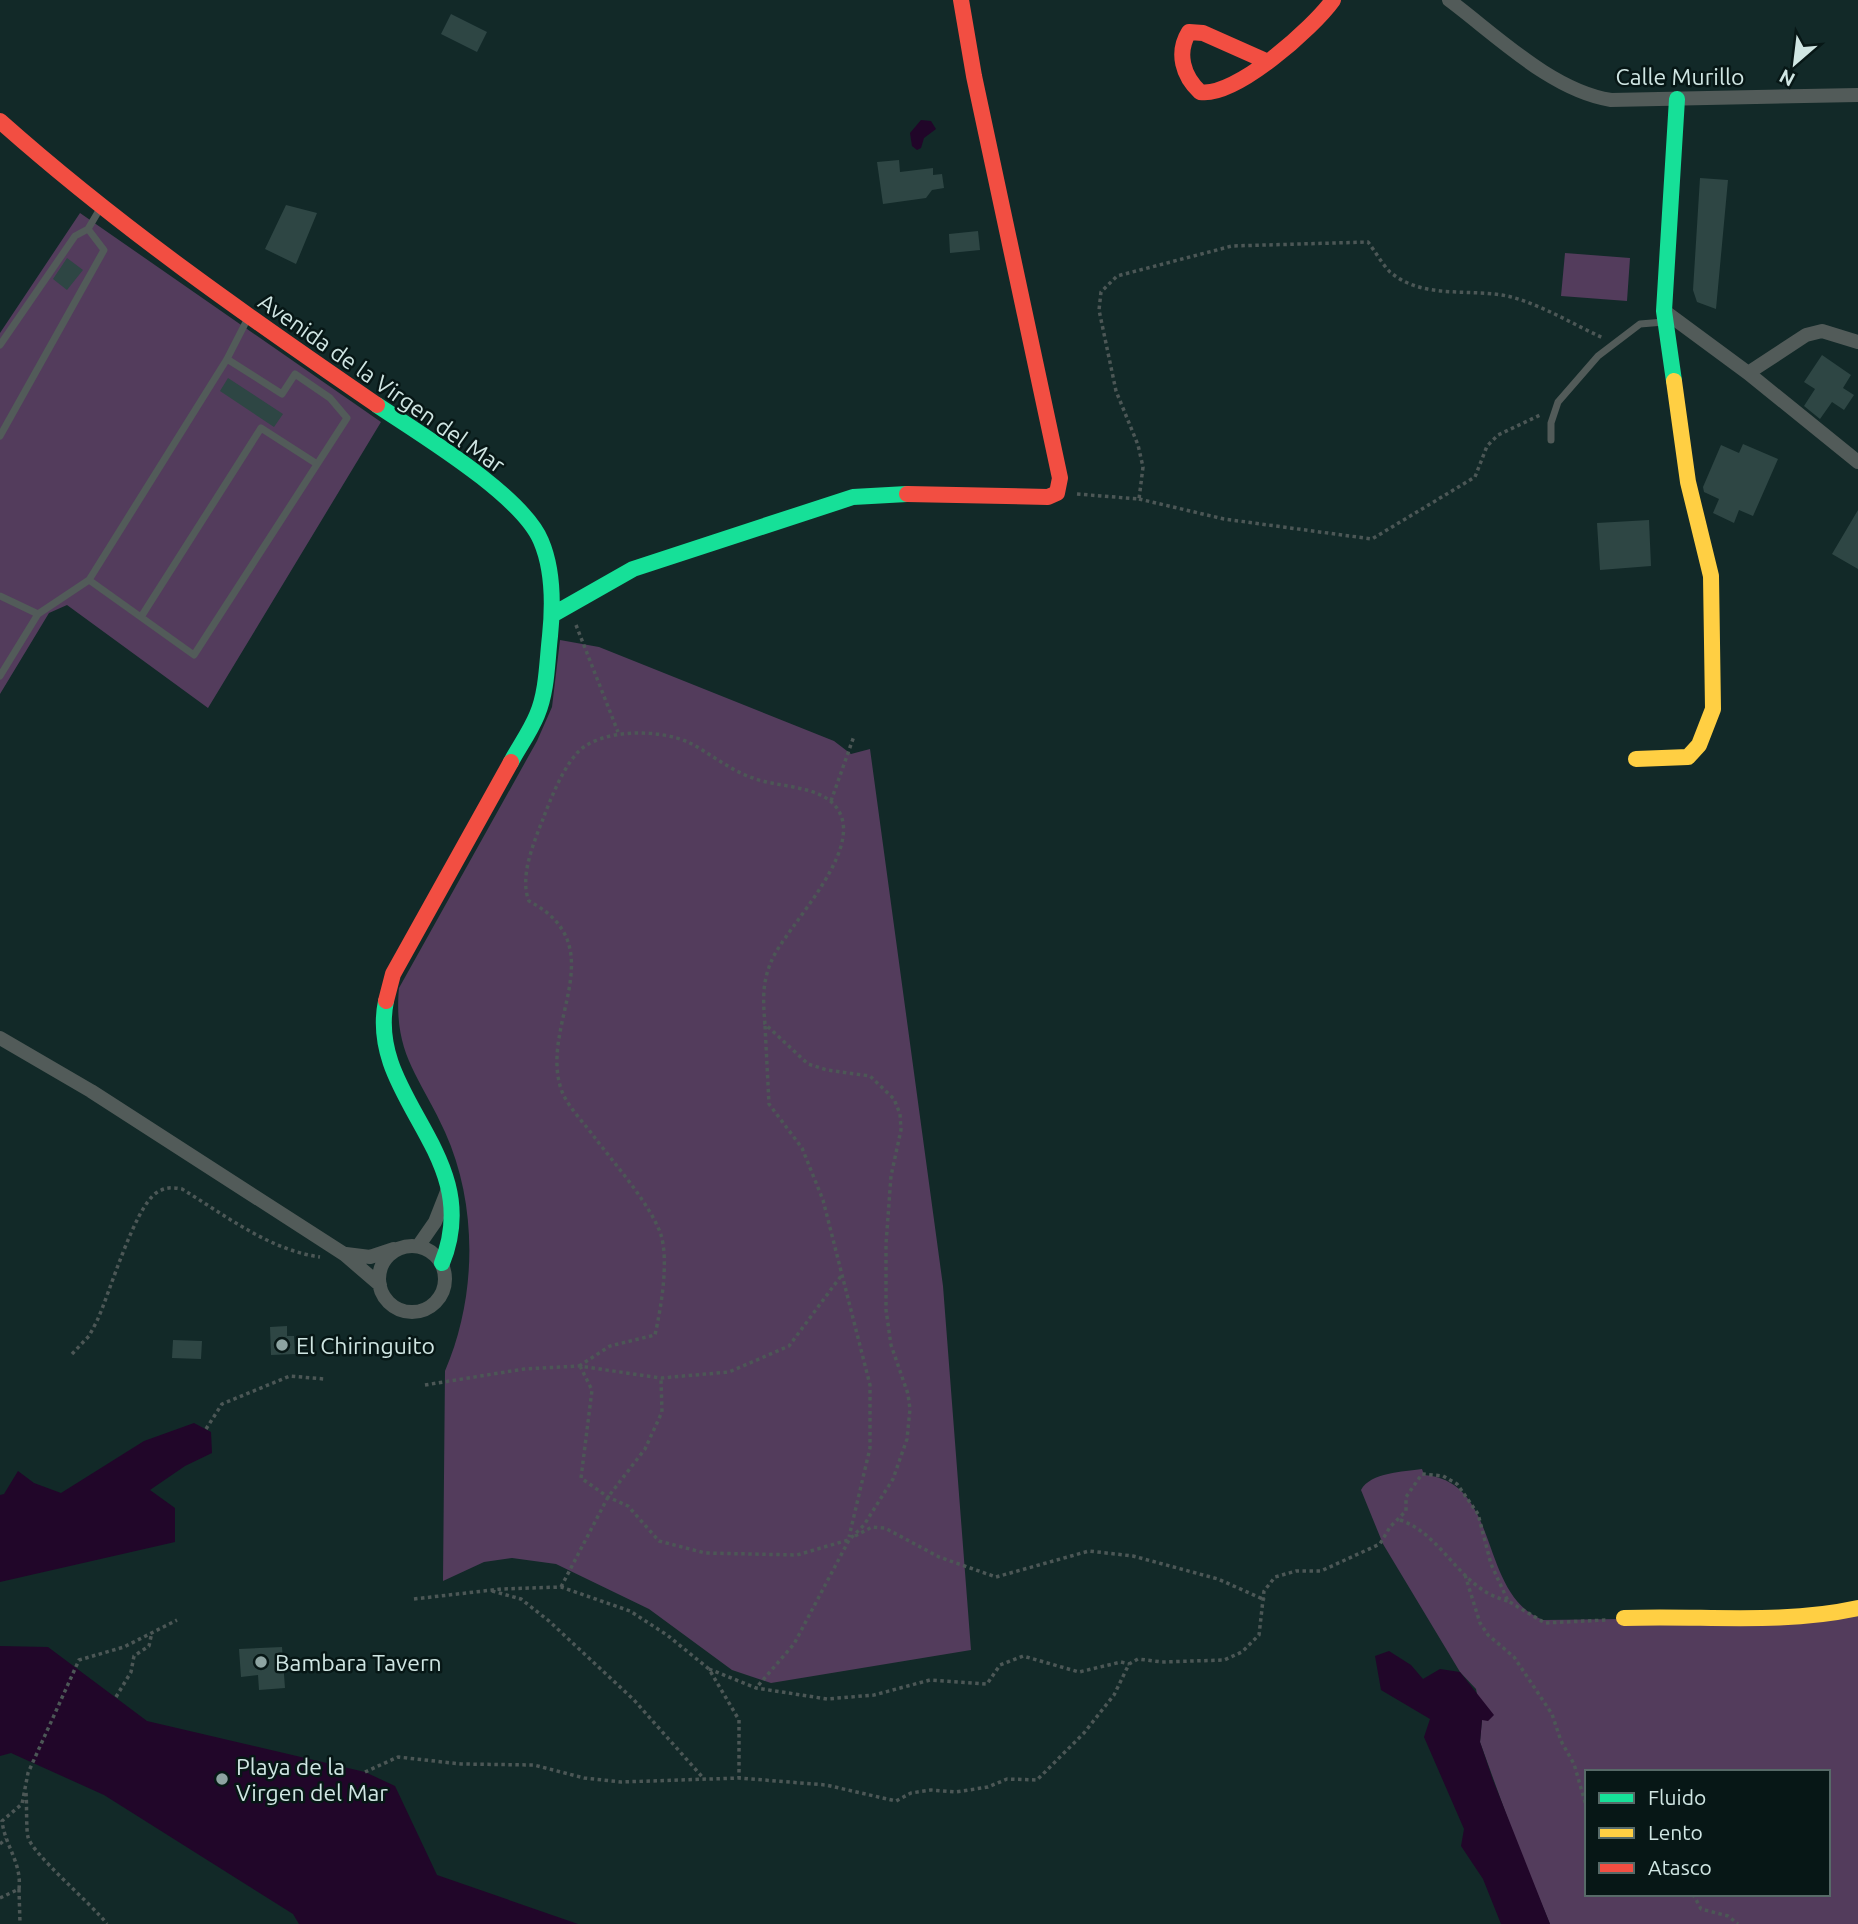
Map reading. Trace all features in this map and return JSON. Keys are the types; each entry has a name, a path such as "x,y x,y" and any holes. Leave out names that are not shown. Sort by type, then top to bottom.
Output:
{"street":[{"path":"552,615 633,569 853,497 927,493 1048,497 1057,493 1060,478 974,76 961,0"},
{"path":"1266,61 1203,33 1189,32 1184,39 1184,69 1202,92 1215,94 1228,89 1297,42 1334,0"},
{"name":"Calle Murillo","path":"1449,0 1574,90 1611,100 1858,95"},
{"path":"1636,759 1688,757 1699,745 1713,709 1711,576 1688,482 1665,316 1677,99"},
{"name":"Avenida de la Virgen del Mar","path":"0,121 101,205 248,318 313,359 460,461 499,492 541,540 549,572 552,615 542,696 537,715 393,974 384,1011 383,1030 397,1076 448,1189 454,1210 453,1236 442,1263"},
{"path":"1665,316 1748,373 1858,462"},
{"path":"1748,373 1806,335 1822,331 1858,342"},
{"path":"0,1038 91,1091 344,1254 380,1285"},
{"path":"419,1245 435,1222 448,1189"},
{"path":"344,1254 370,1257 395,1249 419,1245 432,1252 442,1263 443,1287 439,1298 424,1311 415,1313 397,1310 384,1298 380,1285 381,1269 395,1249"},
{"path":"1624,1618 1778,1620 1834,1615 1858,1608"}],"lane":[{"path":"0,345 75,236 88,229 101,205"},
{"path":"0,436 104,250 88,229"},
{"path":"1551,440 1551,423 1558,402 1598,356 1640,324 1665,316"},
{"path":"0,676 38,614 89,580 227,359 248,318"},
{"path":"89,580 194,655 347,418 330,398 295,374 282,394 227,359"},
{"path":"141,617 261,428 317,464"},
{"path":"0,596 38,614"}],"path":[{"path":"1139,499 1143,467 1138,444 1115,391 1099,310 1101,292 1116,276 1231,246 1368,242 1389,271 1403,279 1436,292 1484,292 1516,299 1615,343"},
{"path":"1057,493 1139,499 1224,519 1372,539 1475,477 1487,446 1498,435 1540,415 1558,402"},
{"path":"576,625 618,732"},
{"path":"579,1366 610,1346 654,1335 664,1297 661,1235 637,1194 563,1095 557,1065 573,958 558,924 541,907 529,901 526,881 544,816 578,752 618,732 686,741 754,779 813,792 831,801 840,819 843,834 839,851 820,890 772,960 762,996 769,1104 802,1149 823,1200 870,1385 870,1448 849,1539 793,1644 756,1688"},
{"path":"831,801 854,736"},
{"path":"765,1024 808,1064 827,1070 870,1076 894,1099 900,1114 901,1130 891,1176 886,1244 886,1310 891,1345 908,1394 908,1439 893,1479 879,1504 864,1525 849,1539"},
{"path":"72,1354 89,1336 97,1321 146,1204 163,1190 172,1187 182,1189 275,1245 295,1254 322,1258"},
{"path":"425,1385 524,1369 579,1366 661,1378 729,1372 789,1346 842,1276"},
{"path":"579,1366 592,1390 581,1478 608,1497 628,1506 659,1541 705,1553 797,1555 849,1539 872,1527 885,1528 939,1557 996,1577 1089,1551 1133,1556 1218,1578 1265,1600"},
{"path":"206,1429 222,1404 290,1376 324,1379"},
{"path":"561,1587 608,1497 645,1449 662,1412 661,1378"},
{"path":"365,1772 398,1757 461,1764 534,1765 583,1778 621,1782 739,1777 827,1785 896,1801 911,1793 931,1790 956,1791 988,1787 1007,1779 1037,1780 1084,1733 1114,1695 1129,1664 1138,1659 1162,1662 1224,1660 1242,1652 1259,1635 1264,1591 1275,1577 1296,1571 1321,1571 1380,1544 1390,1527 1406,1511 1410,1489 1422,1474 1443,1476 1457,1484 1478,1514 1491,1564 1508,1601"},
{"path":"1399,1519 1422,1530 1465,1575 1493,1596 1508,1601 1545,1623 1624,1618"},
{"path":"1465,1575 1480,1623 1488,1635 1514,1657 1552,1714 1561,1741 1574,1764 1585,1802"},
{"path":"414,1599 490,1590 561,1587 630,1611 709,1669 756,1688 827,1699 849,1699 930,1680 986,1684 1000,1665 1023,1656 1079,1672 1121,1662 1129,1664"},
{"path":"490,1590 521,1599 549,1621 634,1700 705,1780"},
{"path":"20,1924 19,1869 6,1839 2,1821 22,1804 28,1773 79,1660 132,1642 177,1620"},
{"path":"116,1697 131,1672 134,1656 149,1646 153,1631"},
{"path":"709,1669 739,1720 739,1777"},
{"path":"25,1791 29,1823 27,1835 32,1846 107,1924"},
{"path":"0,1844 6,1839"},
{"path":"0,1898 19,1889"},
{"path":"1694,1896 1702,1909 1728,1916 1738,1924"}],"shaded area":[{"path":"921,120 931,121 936,129 924,138 921,148 917,150 912,146 910,133"},
{"path":"80,213 381,422 208,708 67,605 49,613 0,694 0,333"},
{"path":"1565,253 1630,258 1627,301 1561,296"},
{"path":"560,640 599,647 834,741 851,754 870,749 943,1286 971,1650 771,1683 732,1670 649,1609 556,1564 512,1558 484,1562 443,1581 445,1371 456,1342 468,1282 468,1220 456,1160 404,1048 398,1011 399,988 537,741 552,707"},
{"path":"194,1423 211,1432 212,1453 185,1466 150,1490 175,1508 175,1542 0,1582 0,1495 4,1494 18,1471 34,1483 61,1493 144,1441"},
{"path":"1422,1469 1424,1475 1449,1482 1466,1497 1479,1517 1508,1587 1522,1607 1543,1620 1858,1616 1858,1924 1550,1924 1518,1847 1480,1742 1482,1720 1476,1689 1460,1672 1383,1544 1361,1490 1380,1476"},
{"name":"Playa de la Virgen del Mar","path":"0,1646 48,1647 147,1721 365,1772 395,1786 437,1875 578,1924 299,1924 293,1914 104,1795 11,1753 0,1756"},
{"path":"1389,1651 1411,1665 1423,1679 1440,1669 1460,1672 1494,1715 1488,1721 1482,1720 1480,1742 1550,1924 1501,1924 1483,1879 1461,1846 1464,1829 1424,1737 1430,1719 1381,1690 1375,1656"}],"building":[{"path":"451,14 487,32 477,52 441,34"},
{"path":"899,160 900,172 933,168 933,175 942,174 944,188 932,190 926,198 883,204 877,162"},
{"path":"1700,178 1728,180 1716,309 1697,302 1693,290"},
{"path":"286,205 317,213 296,264 265,249"},
{"path":"978,231 980,250 950,253 949,234"},
{"path":"67,258 83,270 67,290 53,279"},
{"path":"1822,355 1851,375 1843,388 1854,395 1844,410 1832,402 1820,419 1804,406 1815,389 1804,382"},
{"path":"228,378 283,414 274,427 220,391"},
{"path":"1743,444 1778,459 1753,516 1739,510 1734,523 1713,513 1719,499 1704,492 1703,487 1721,445 1739,453"},
{"path":"1858,510 1858,569 1832,554"},
{"path":"1649,520 1651,566 1600,570 1597,523"},
{"name":"El Chiringuito","path":"287,1326 287,1336 294,1336 295,1354 271,1355 270,1327"},
{"path":"173,1340 202,1341 201,1359 172,1358"},
{"name":"Bambara Tavern","path":"282,1647 285,1688 259,1690 258,1675 241,1677 239,1649"}],"traffic: fast":[{"path":"1674,381 1664,311 1677,99"},
{"path":"377,405 492,485 530,523 541,541 548,564 552,601 546,677 537,715 511,762"},
{"path":"552,615 633,569 853,497 907,494"},
{"path":"386,1001 384,1036 393,1068 438,1158 449,1190 451,1225 442,1263"}],"traffic: slow":[{"path":"1636,759 1688,757 1699,745 1713,709 1711,576 1688,482 1674,381"},
{"path":"1624,1618 1771,1618 1858,1608"}],"traffic: jam":[{"path":"907,494 1048,497 1057,493 1060,478 974,76 961,0"},
{"path":"1266,61 1203,33 1189,32 1182,56 1186,72 1194,86 1200,92 1215,91 1233,84 1272,59 1309,27 1333,0"},
{"path":"0,121 137,234 377,405"},
{"path":"386,1001 393,974 511,762"}],"place":[{"name":"El Chiringuito","path":"282,1345"},
{"name":"Bambara Tavern","path":"261,1662"},
{"name":"Playa de la Virgen del Mar","path":"222,1779"}]}
